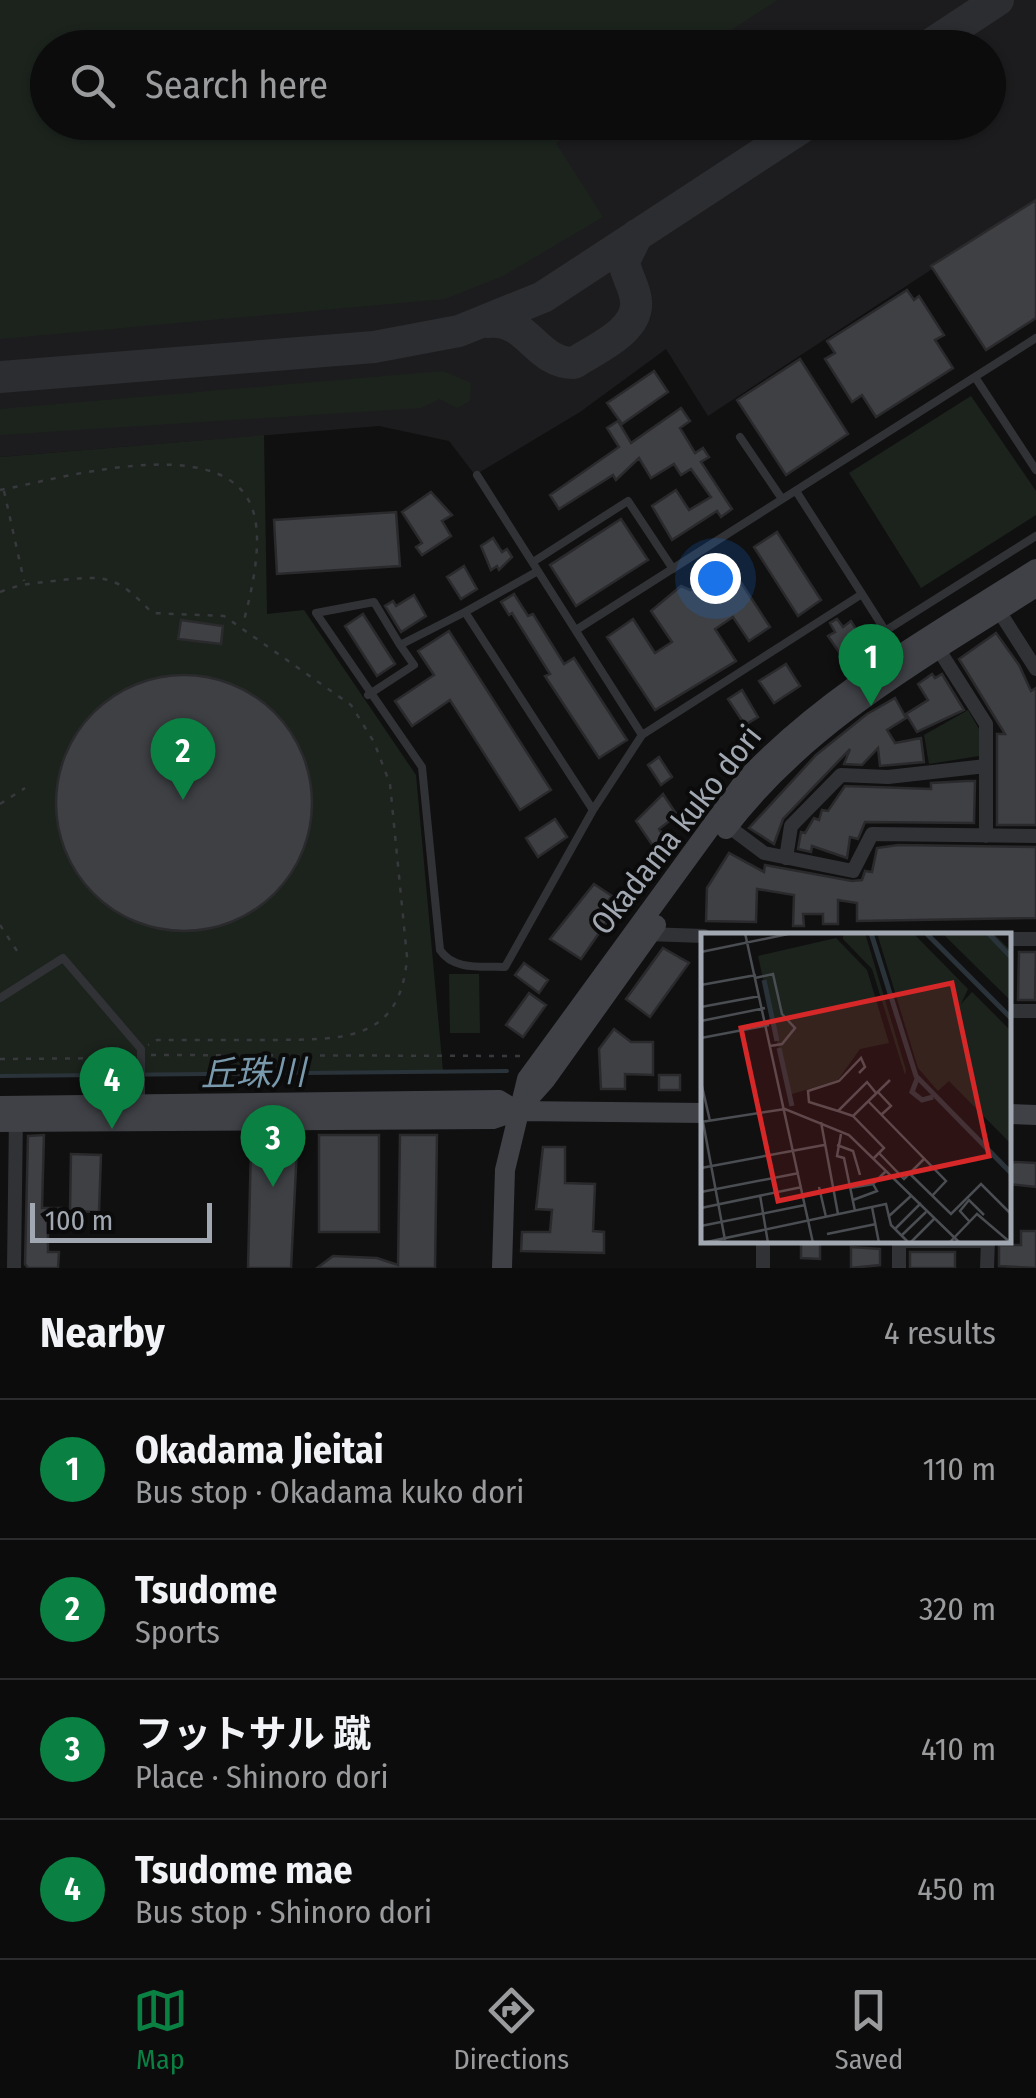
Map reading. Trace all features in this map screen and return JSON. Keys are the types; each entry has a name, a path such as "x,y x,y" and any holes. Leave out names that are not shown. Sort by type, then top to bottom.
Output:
{"main road":[{"name":"Okadama kuko dori","path":"502,1268 505,1170 527,1079 728,826 800,746 906,662 1036,570"},
{"name":"Okadama kuko dori","path":"643,931 745,780 782,741 848,689 939,650 1036,588"},
{"path":"8,1114 141,1105 499,1100 517,1112 701,1113"}],"street":[{"path":"1000,611 1036,669"},
{"path":"939,650 986,724 986,836"},
{"path":"786,858 791,826 841,775 888,777 986,766"},
{"path":"728,826 764,854 852,871 872,834 1036,836"},
{"path":"643,931 701,936"},
{"path":"8,1114 14,1268"},
{"path":"899,1268 900,1243"},
{"path":"987,1268 988,1243"}],"lane":[{"path":"576,630 1036,338"},
{"path":"974,377 1036,470"},
{"path":"740,437 782,499"},
{"path":"477,475 642,735"},
{"path":"796,490 906,662"},
{"path":"532,562 628,501 673,569"},
{"path":"886,631 1036,536"},
{"path":"400,645 538,571"},
{"path":"368,694 414,665 374,602 316,614 368,694 422,768 440,950 454,965 505,967 593,810 642,735 862,594"},
{"path":"465,612 593,810"},
{"path":"0,998 63,958 141,1049 141,1105"}],"path":[{"path":"25,582 2,490 80,472 188,464 222,477 249,499 257,526 242,627"},
{"path":"0,592 25,582 104,577 132,592 152,613 205,612 242,627 351,705 374,742 390,784 407,956 405,984 393,1010 368,1031 338,1040 156,1040"},
{"path":"0,804 25,788"},
{"path":"0,925 19,954"},
{"path":"157,1055 532,1056"},
{"path":"0,1059 128,1058"}],"shaded area":[{"path":"0,0 1036,0 1036,201 708,416 666,349 580,412 475,475 449,441 379,426 0,457"},
{"path":"0,0 778,0 731,30 30,30 30,140 561,140 556,143 603,217 503,276 445,299 0,339"},
{"path":"443,371 471,383 470,401 457,408 440,399 421,408 0,435 0,409"},
{"path":"971,396 1036,491 1036,515 921,588 849,473"},
{"path":"264,435 267,614 304,610 416,775 443,1071 0,1076 0,457"},
{"path":"968,710 979,729 979,756 929,764 924,735"},
{"path":"449,974 479,974 480,1033 450,1033"}],"building":[{"path":"1036,200 1036,318 986,350 931,266"},
{"path":"907,290 914,300 919,296 944,335 935,340 953,368 876,417 862,395 852,402 825,359 835,353 827,341"},
{"path":"800,359 848,434 786,475 737,400"},
{"path":"654,371 668,392 622,424 607,403"},
{"path":"681,408 690,421 680,428 695,453 703,448 709,457 701,462 732,509 721,517 717,511 672,540 652,506 676,490 689,510 711,497 691,469 681,475 674,464 651,478 639,458 616,480 613,475 559,509 550,495 619,447 607,428 618,421 631,443"},
{"path":"431,492 452,515 442,521 451,536 422,555 416,547 422,543 402,512"},
{"path":"396,512 400,566 277,574 274,520"},
{"path":"621,519 648,560 576,606 550,565"},
{"path":"777,532 821,600 798,616 754,547"},
{"path":"493,538 502,552 507,549 512,557 499,570 497,566 491,570 481,546"},
{"path":"729,564 770,627 749,641 733,617 715,629 736,661 655,710 607,637 633,619 655,653 672,642 651,611 681,586 690,590"},
{"path":"464,566 477,589 461,599 447,577"},
{"path":"514,594 528,616 533,614 564,664 574,658 627,740 599,758 545,676 550,674 512,613 509,615 501,602"},
{"path":"414,595 426,616 401,632 385,606 393,601 396,606"},
{"path":"363,614 395,664 377,676 345,626"},
{"path":"837,619 843,627 851,621 861,637 839,652 828,636 835,632 830,623"},
{"path":"181,620 223,626 221,644 178,639"},
{"path":"449,631 551,790 520,810 450,700 412,726 395,701 434,675 418,651"},
{"path":"996,633 1019,665 1031,691 1036,688 1036,825 997,825 997,734 1005,734 959,659"},
{"path":"786,664 800,686 774,703 759,681"},
{"path":"932,674 935,678 942,674 964,710 917,732 906,714 928,700 918,684"},
{"path":"184,675 233,685 274,713 302,754 312,803 302,852 274,893 233,921 184,931 135,921 94,893 66,852 56,803 66,754 94,713 135,685"},
{"path":"742,690 758,717 745,725 728,699"},
{"path":"895,698 906,718 887,730 895,743 921,738 924,762 880,766 878,748 862,765 844,764 850,749 783,819 774,844 749,828 816,755 867,714"},
{"path":"659,757 672,777 661,785 648,765"},
{"path":"975,781 974,823 865,822 858,839 850,837 847,858 812,846 811,852 798,849 801,832 805,833 814,818 819,820 822,810 828,811 845,786 931,789 931,783"},
{"path":"663,794 677,815 659,829 668,843 655,849 636,821"},
{"path":"555,819 567,837 538,857 526,838"},
{"path":"1036,847 1036,918 857,921 857,903 838,900 838,924 823,924 823,914 803,914 804,926 793,926 794,895 757,889 756,922 706,921 707,888 729,853 764,872 765,865 852,881 862,880 865,871 872,872 877,848"},
{"path":"594,884 612,896 604,906 613,913 581,959 550,939"},
{"path":"663,948 689,963 650,1017 626,999"},
{"path":"1019,952 1036,952 1035,1000 1018,1000"},
{"path":"524,963 548,980 539,993 515,975"},
{"path":"529,993 546,1005 523,1037 506,1025"},
{"path":"614,1029 631,1042 653,1042 653,1075 625,1074 625,1089 601,1089 599,1049"},
{"path":"659,1075 680,1075 680,1090 659,1090"},
{"path":"44,1135 42,1208 62,1208 62,1222 48,1222 48,1252 59,1252 58,1268 28,1268 28,1136"},
{"path":"319,1135 379,1135 379,1232 319,1232"},
{"path":"400,1135 437,1135 435,1268 317,1268 333,1256 377,1258 398,1265"},
{"path":"251,1147 297,1148 291,1268 248,1268"},
{"path":"543,1147 565,1147 565,1183 595,1184 593,1231 604,1232 604,1253 521,1251 522,1232 550,1232 552,1210 536,1209"},
{"path":"71,1154 101,1155 99,1212 70,1211"},
{"path":"1036,1163 1036,1187 1011,1184 1011,1164"},
{"path":"1021,1231 1036,1231 1036,1268 999,1266 999,1245 1021,1245"},
{"path":"801,1243 820,1243 820,1259 801,1258"},
{"path":"851,1247 880,1249 880,1265 851,1268"},
{"path":"910,1252 955,1252 955,1268 910,1268"}],"waterway":[{"name":"丘珠川","path":"0,1076 507,1071"}],"taxiway":[{"path":"952,30 998,0"},
{"path":"0,377 374,347 459,331 543,297 783,140"},
{"path":"488,322 513,327 550,356 574,363 614,338 631,321 636,301 624,261 637,235"}],"place":[{"name":"Okadama Jieitai","path":"871,706"},
{"name":"Tsudome","path":"183,800"},
{"name":"Tsudome mae","path":"112,1129"},
{"name":"フットサル 蹴","path":"273,1187"}]}
